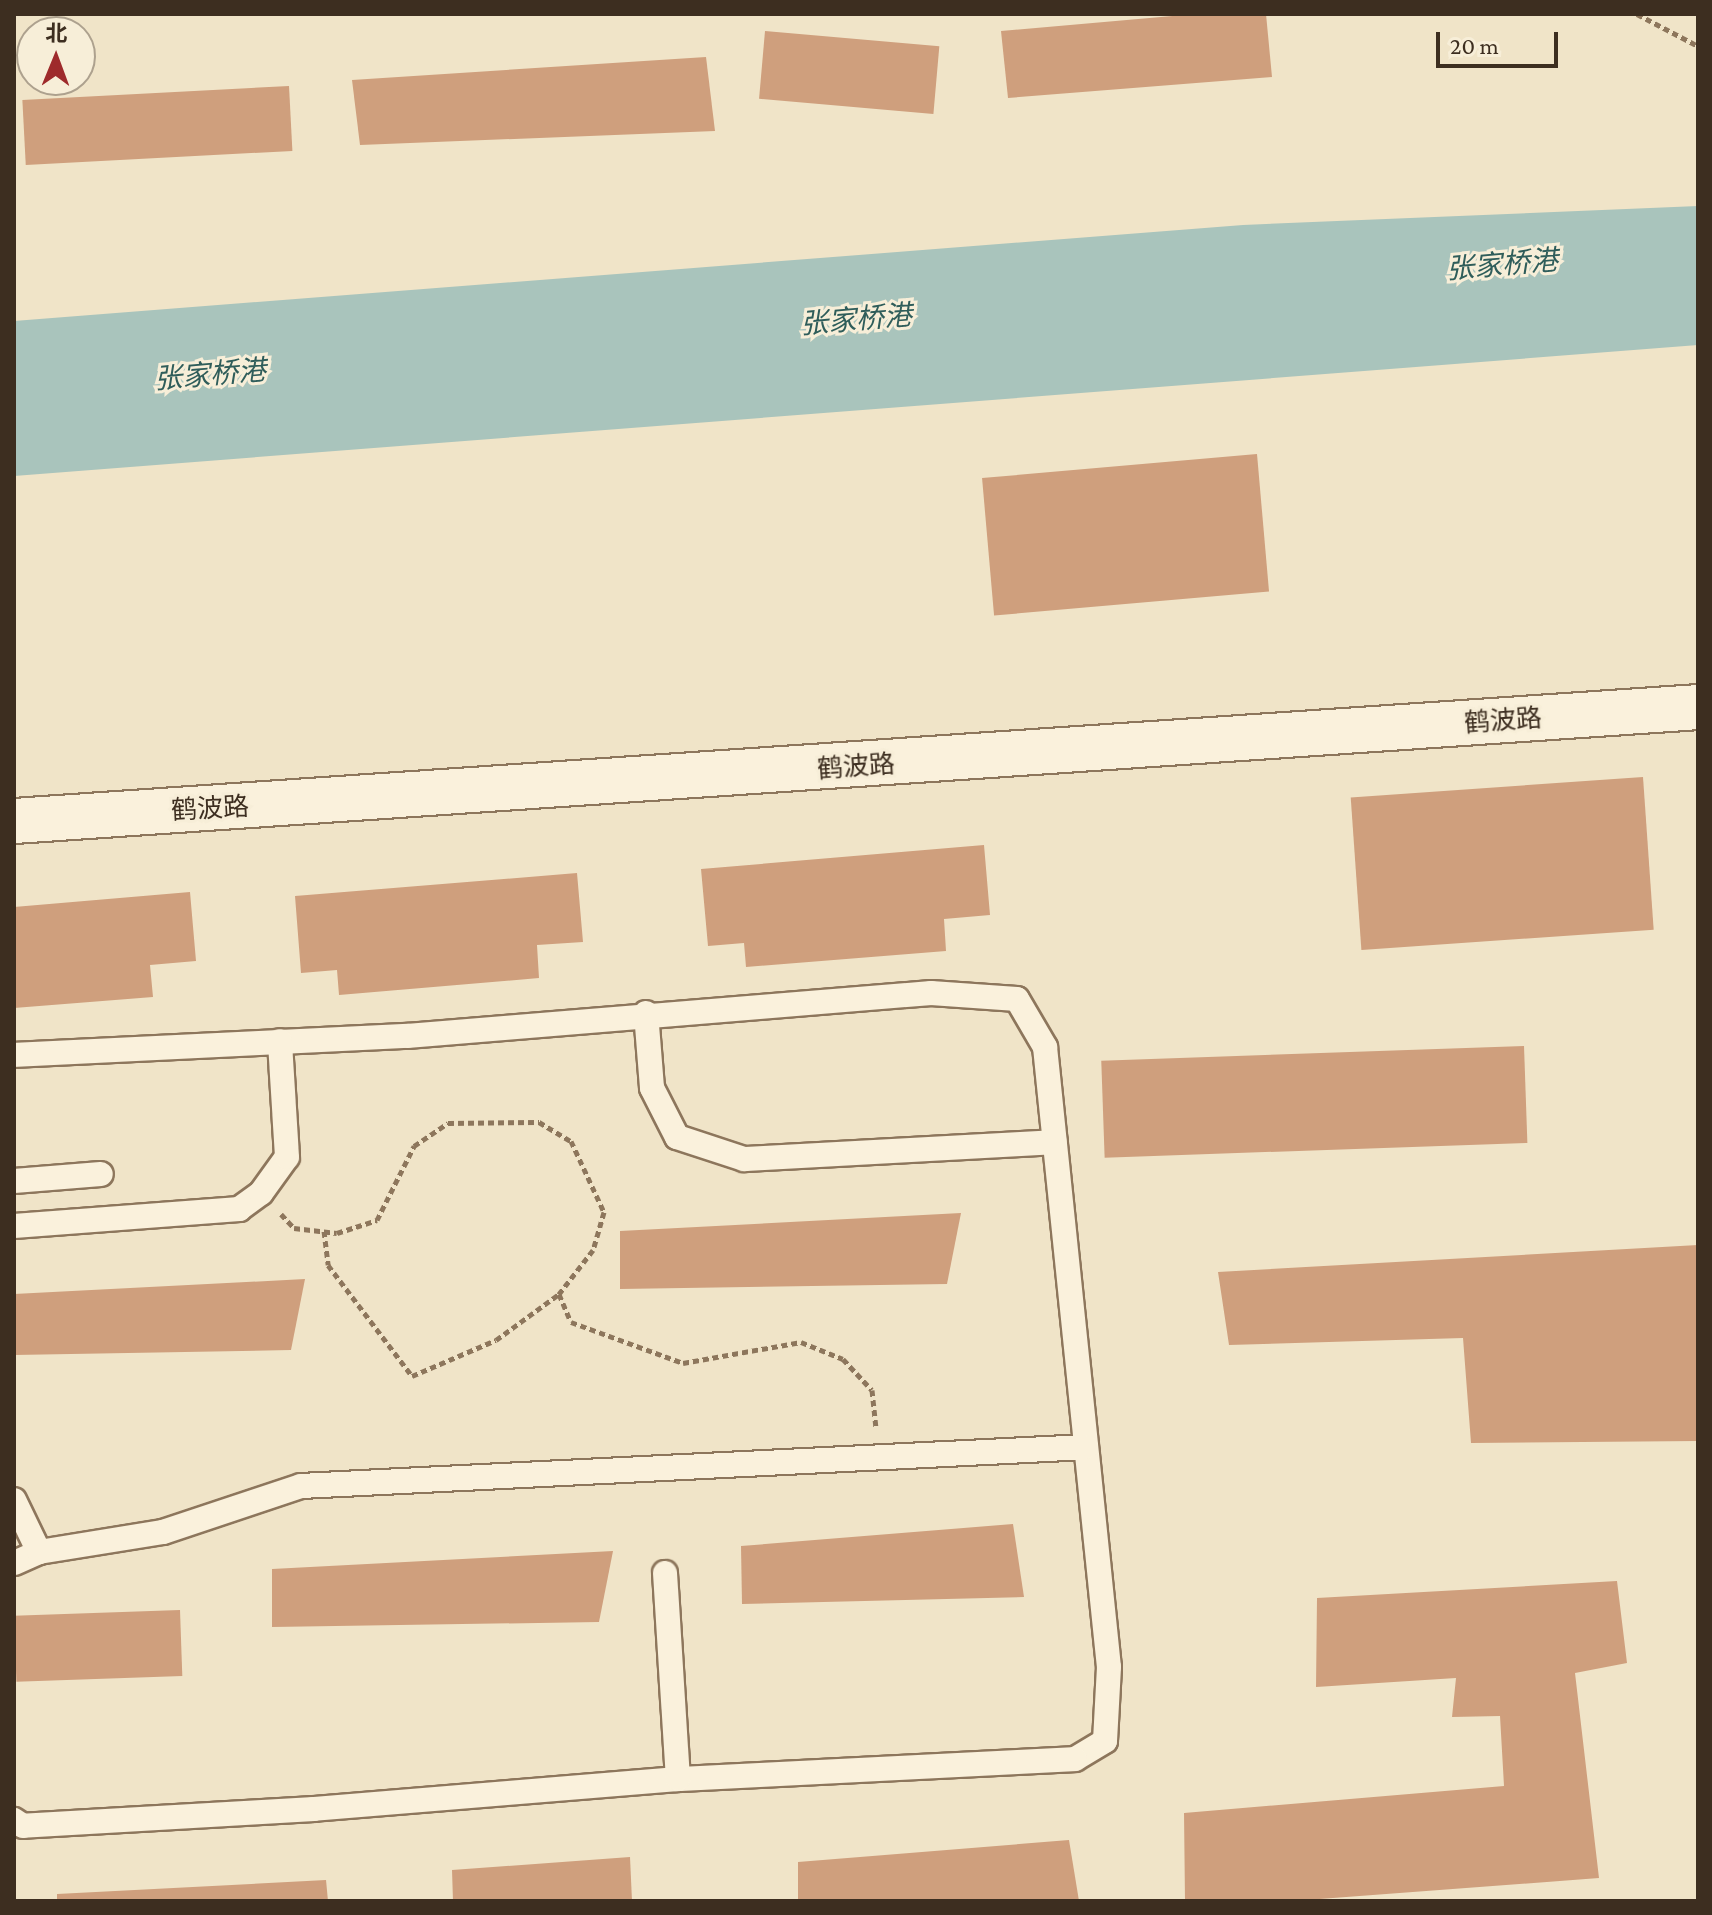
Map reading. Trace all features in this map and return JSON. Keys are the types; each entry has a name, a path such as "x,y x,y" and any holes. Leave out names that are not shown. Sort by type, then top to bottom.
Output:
{"street":[{"name":"鹤波路","path":"14,821 1698,707"}],"lane":[{"path":"14,1055 280,1041 931,993 1017,999 1045,1047 1109,1667 1105,1741 1075,1759 678,1779 299,1810 23,1826 14,1820"},
{"path":"646,1013 652,1088 677,1137 744,1159 1055,1142"},
{"path":"14,1226 239,1209 261,1193 287,1157 280,1041"},
{"path":"14,1181 101,1174"},
{"path":"14,1563 39,1552 163,1532 301,1486 1086,1447"},
{"path":"14,1500 39,1552"},
{"path":"665,1573 678,1779"}],"path":[{"path":"1637,14 1698,46"},
{"path":"261,1193 294,1228 324,1231 377,1220 414,1146 448,1123 539,1122 571,1141 604,1212 593,1250 559,1294 496,1340 412,1376 328,1265 324,1231"},
{"path":"559,1294 571,1322 683,1363 801,1342 843,1359 872,1390 880,1456"}],"water":[{"name":"张家桥港","path":"1698,206 1698,345 14,476 14,321 1243,225"}],"building":[{"path":"1195,14 1266,14 1272,77 1008,98 1001,31"},
{"path":"765,31 939,46 933,114 759,99"},
{"path":"706,57 715,131 360,145 352,80"},
{"path":"289,86 292,151 26,165 22,100"},
{"path":"1257,454 1269,591 994,616 982,478"},
{"path":"1643,777 1654,930 1361,950 1351,797"},
{"path":"984,845 990,915 944,919 946,951 746,967 744,943 708,946 701,869"},
{"path":"577,873 583,942 537,945 539,978 339,995 337,970 301,973 295,896"},
{"path":"190,892 196,961 150,965 153,997 14,1008 14,907"},
{"path":"1524,1046 1527,1143 1105,1158 1101,1061"},
{"path":"961,1213 947,1284 620,1289 620,1231"},
{"path":"1698,1245 1698,1441 1471,1443 1463,1338 1229,1345 1218,1272"},
{"path":"305,1279 291,1350 14,1355 14,1294"},
{"path":"1013,1524 1024,1597 742,1604 741,1546"},
{"path":"613,1551 599,1622 272,1627 272,1569"},
{"path":"1617,1581 1627,1663 1575,1673 1599,1878 1293,1901 1185,1901 1184,1813 1504,1786 1500,1716 1452,1717 1456,1678 1316,1687 1317,1598"},
{"path":"180,1610 182,1676 16,1682 14,1616"},
{"path":"1069,1840 1079,1901 798,1901 798,1862"},
{"path":"630,1857 632,1901 453,1901 452,1870"},
{"path":"326,1880 328,1901 57,1901 57,1894"}]}
